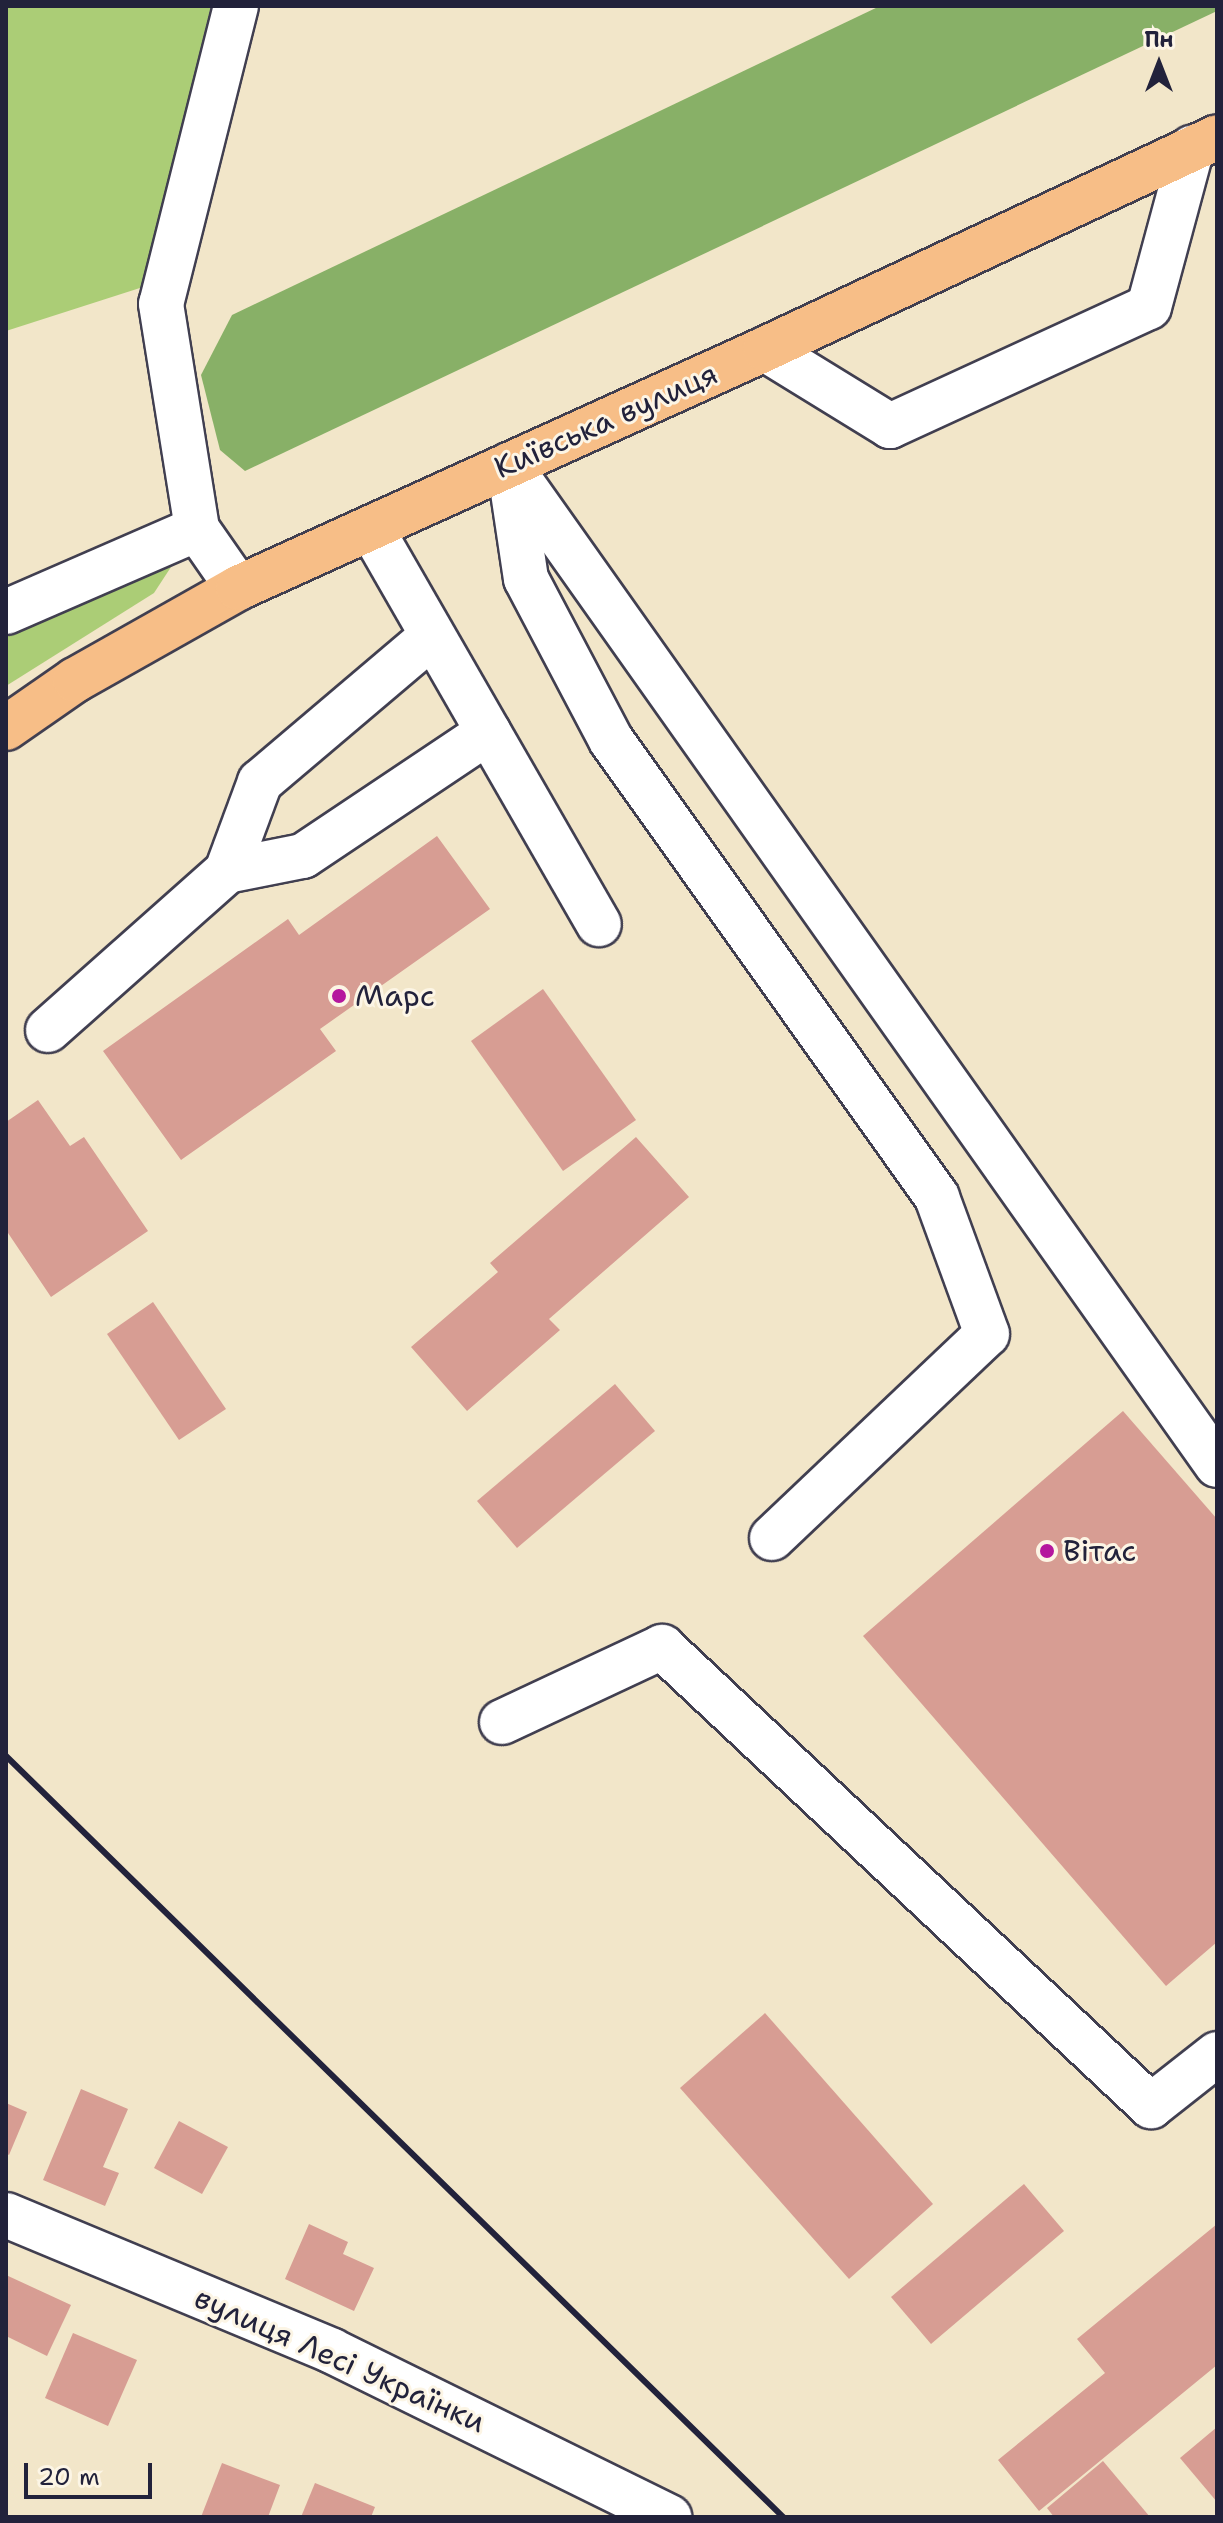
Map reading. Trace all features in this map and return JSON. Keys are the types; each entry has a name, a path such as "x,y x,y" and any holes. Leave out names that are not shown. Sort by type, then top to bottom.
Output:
{"highway":[{"name":"Київська вулиця","path":"6,728 75,680 238,588 765,349 1205,143"}],"street":[{"path":"236,6 161,304 197,529 238,588"},
{"path":"765,349 890,426 1149,307 1205,143"},
{"path":"509,465 1217,1465"},
{"path":"509,465 526,579 611,740 937,1197 987,1334 772,1538"},
{"path":"371,528 599,924"},
{"path":"6,612 197,529"},
{"path":"48,1030 227,871 260,782 431,637"},
{"path":"227,871 303,856 488,732"},
{"path":"502,1722 662,1647 1151,2106 1217,2054"},
{"name":"вулиця Лесі Українки","path":"6,2215 332,2351 669,2517"}],"green space":[{"path":"6,6 211,6 143,287 6,331"},
{"path":"880,6 1217,6 1217,11 245,471 220,450 201,375 232,315"},
{"path":"155,563 171,567 154,593 6,686 6,632"}],"building":[{"path":"437,836 490,909 320,1029 336,1051 181,1160 103,1051 288,919 299,935"},
{"path":"543,989 636,1120 563,1171 471,1041"},
{"path":"38,1100 70,1146 84,1137 148,1231 51,1297 6,1230 6,1122"},
{"path":"636,1137 689,1197 549,1319 560,1330 467,1411 411,1347 498,1272 490,1263"},
{"path":"153,1302 226,1409 179,1440 107,1334"},
{"path":"615,1384 655,1431 517,1548 477,1501"},
{"path":"1123,1411 1217,1519 1217,1942 1166,1986 863,1636"},
{"path":"765,2013 933,2204 849,2279 680,2088"},
{"path":"81,2089 128,2109 103,2167 119,2173 105,2206 43,2180"},
{"path":"6,2103 27,2112 9,2155 6,2153"},
{"path":"179,2121 228,2147 202,2194 154,2168"},
{"path":"1024,2184 1064,2231 931,2344 891,2297"},
{"path":"309,2224 348,2242 343,2254 374,2268 354,2311 285,2279"},
{"path":"1217,2224 1217,2365 1039,2511 998,2460 1105,2373 1077,2339"},
{"path":"6,2275 71,2305 47,2356 6,2336"},
{"path":"73,2333 137,2360 108,2426 45,2398"},
{"path":"1217,2427 1217,2502 1180,2458"},
{"path":"1103,2461 1150,2517 1054,2517 1047,2508"},
{"path":"222,2463 280,2485 268,2517 201,2517"},
{"path":"315,2483 375,2507 371,2517 301,2517"}],"railway":[{"path":"6,1756 783,2517"}],"place":[{"name":"Марс","path":"339,996"},
{"name":"Вітас","path":"1047,1551"}]}
